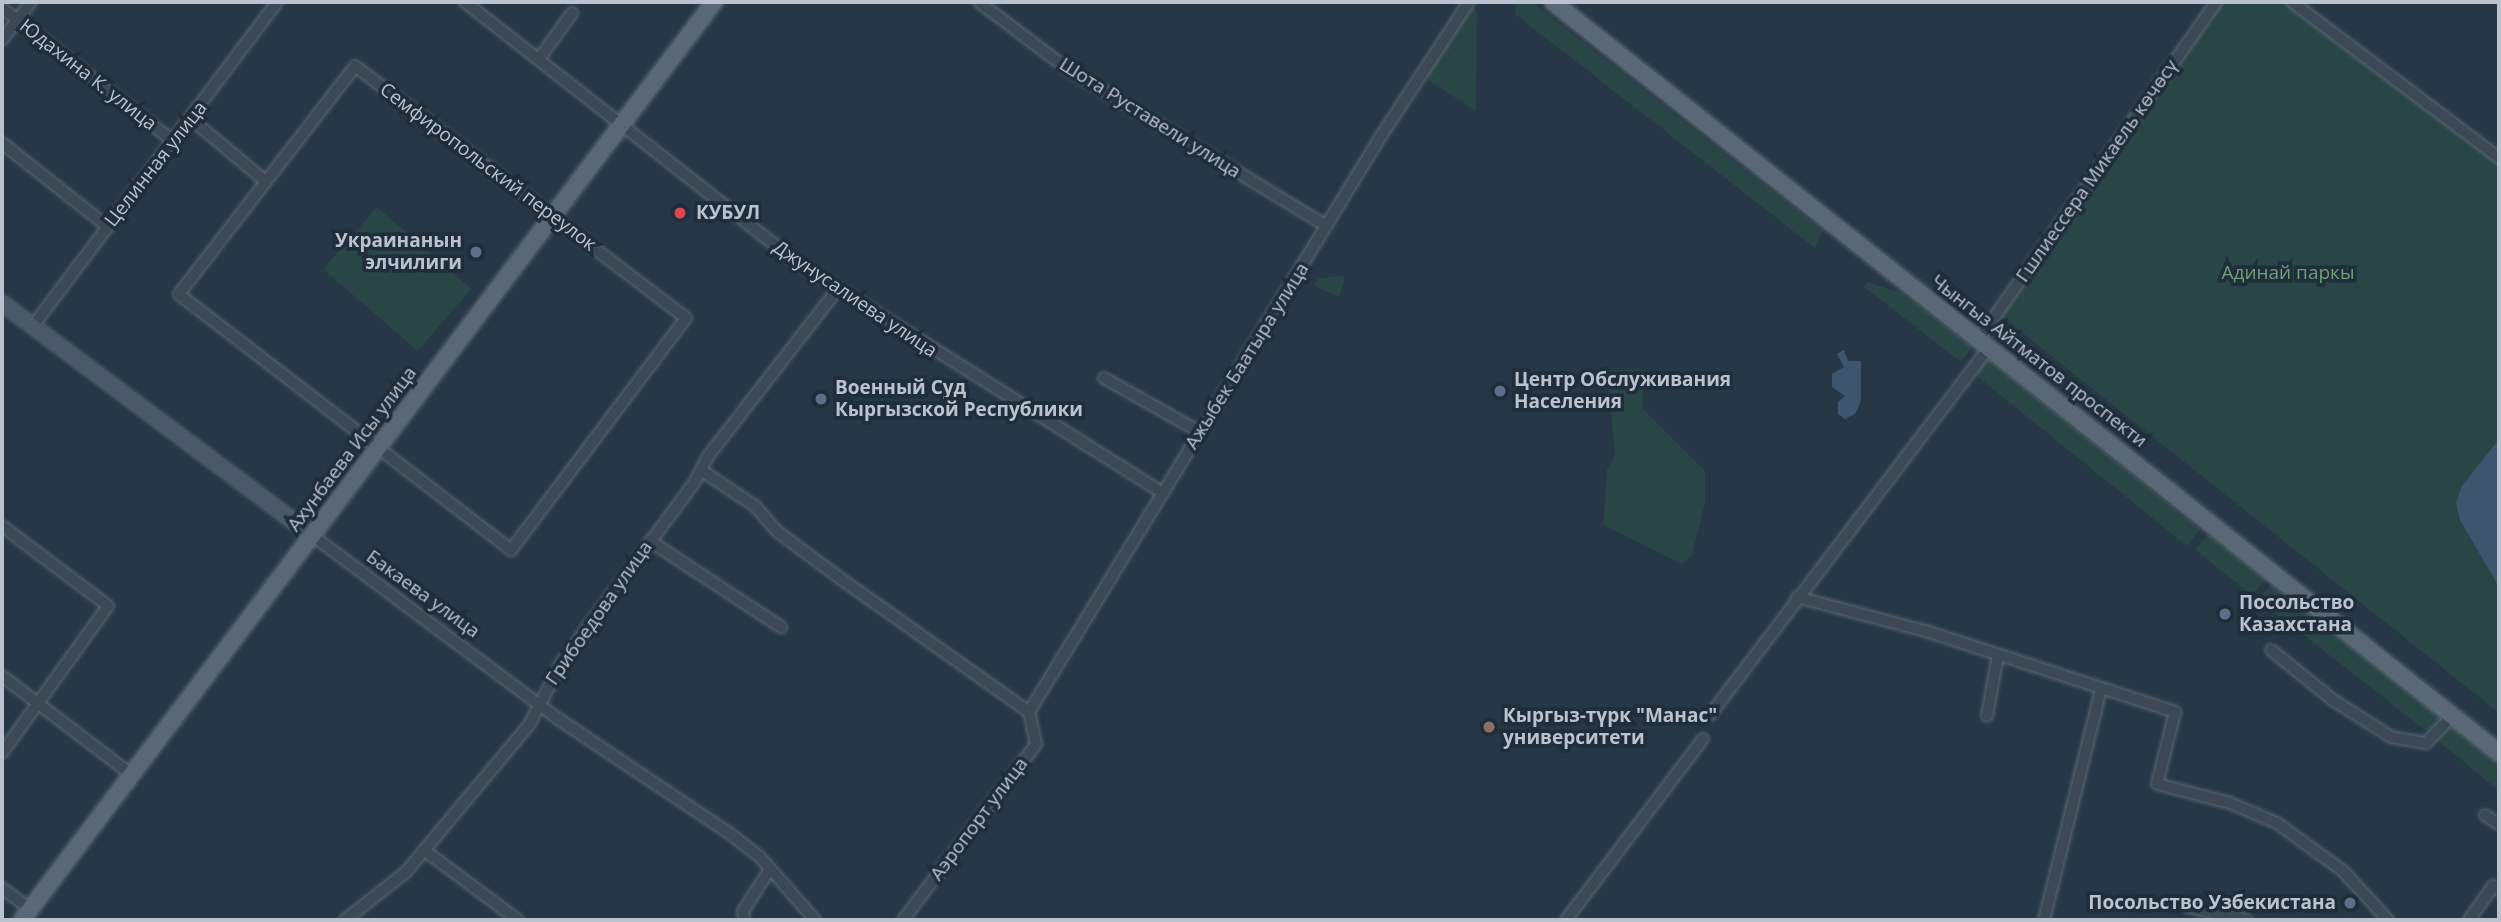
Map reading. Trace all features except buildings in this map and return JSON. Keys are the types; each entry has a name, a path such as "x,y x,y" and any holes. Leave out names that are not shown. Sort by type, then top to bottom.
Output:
{"main road":[{"name":"Ахунбаева Исы улица","path":"27,916 714,2"},
{"name":"Чынгыз Айтматов проспекти","path":"1553,2 2499,753"},
{"name":"Бакаева улица","path":"2,303 313,536"}],"street":[{"path":"2,40 32,2"},
{"name":"Целинная улица","path":"33,326 191,120 277,2"},
{"name":"Джунусалиева улица","path":"465,2 837,290 1163,493"},
{"name":"Шота Руставели улица","path":"979,2 1069,70 1327,226"},
{"name":"Ажыбек Баатыра улица","path":"1029,712 1327,226 1469,2"},
{"name":"Гшлиессера Микаель көчөсү","path":"1710,715 1984,344 2216,2"},
{"path":"2292,2 2499,158"},
{"name":"Юдахина К. улица","path":"2,8 174,142"},
{"path":"539,59 572,13"},
{"name":"Семфиропольский переулок","path":"355,66 553,215 687,318 511,550 381,446 179,294 264,180 355,66"},
{"path":"191,120 264,180"},
{"path":"2,143 108,226"},
{"name":"Грибоедова улица","path":"345,920 406,872 529,724 562,662 701,470 837,290"},
{"path":"1104,378 1200,432"},
{"path":"701,470 755,506 778,532 844,581 1029,712"},
{"path":"2,526 108,606 2,753"},
{"name":"Бакаева улица","path":"313,536 540,704 699,811 770,869 814,920"},
{"path":"650,541 781,627"},
{"path":"1797,597 1998,655 2175,712 2157,784 2230,803 2277,823 2343,871 2388,920"},
{"path":"2271,650 2333,701 2391,737 2426,743 2452,716"},
{"path":"1987,716 1998,655"},
{"path":"2,676 132,775"},
{"path":"2045,920 2101,689"},
{"name":"Аэропорт улица","path":"903,920 1036,744 1029,712"},
{"path":"1566,920 1703,739"},
{"path":"2485,815 2499,824"},
{"path":"424,850 518,920"},
{"path":"744,920 743,911 770,869"},
{"path":"2469,920 2493,886 2499,890"},
{"path":"2,888 27,916"},
{"path":"2188,907 2246,920"}],"green space":[{"path":"1516,2 1532,2 1823,231 1815,248 1515,14"},
{"name":"Адинай паркы","path":"2219,2 2287,2 2499,163 2499,713 2000,315"},
{"path":"1471,7 1477,11 1476,111 1425,78"},
{"path":"377,207 471,289 418,351 323,269"},
{"path":"1339,276 1345,278 1339,297 1314,286 1317,279"},
{"path":"1867,282 1902,293 1972,347 1961,362 1864,287"},
{"path":"1988,358 2200,530 2187,546 1975,374"},
{"path":"1607,370 1645,370 1642,408 1705,471 1705,503 1692,555 1682,564 1603,525 1607,469 1615,456"},
{"path":"2210,532 2267,578 2252,596 2196,550"},
{"path":"2273,582 2445,716 2431,734 2259,600"},
{"path":"2453,722 2499,759 2499,791 2437,740"}],"water":[{"path":"1844,350 1848,361 1861,361 1861,401 1855,414 1845,419 1838,414 1838,402 1845,396 1832,387 1832,374 1844,367 1837,354"},
{"path":"2499,439 2499,587 2460,520 2456,502 2462,486"}],"place":[{"name":"КУБУЛ","path":"680,213"},
{"name":"Украинанын элчилиги","path":"476,252"},
{"name":"Центр Обслуживания Населения","path":"1500,391"},
{"name":"Военный Суд Кыргызской Республики","path":"821,399"},
{"name":"Посольство Казахстана","path":"2225,614"},
{"name":"Кыргыз-түрк \"Манас\" университети","path":"1489,727"},
{"name":"Посольство Узбекистана","path":"2350,903"}]}
